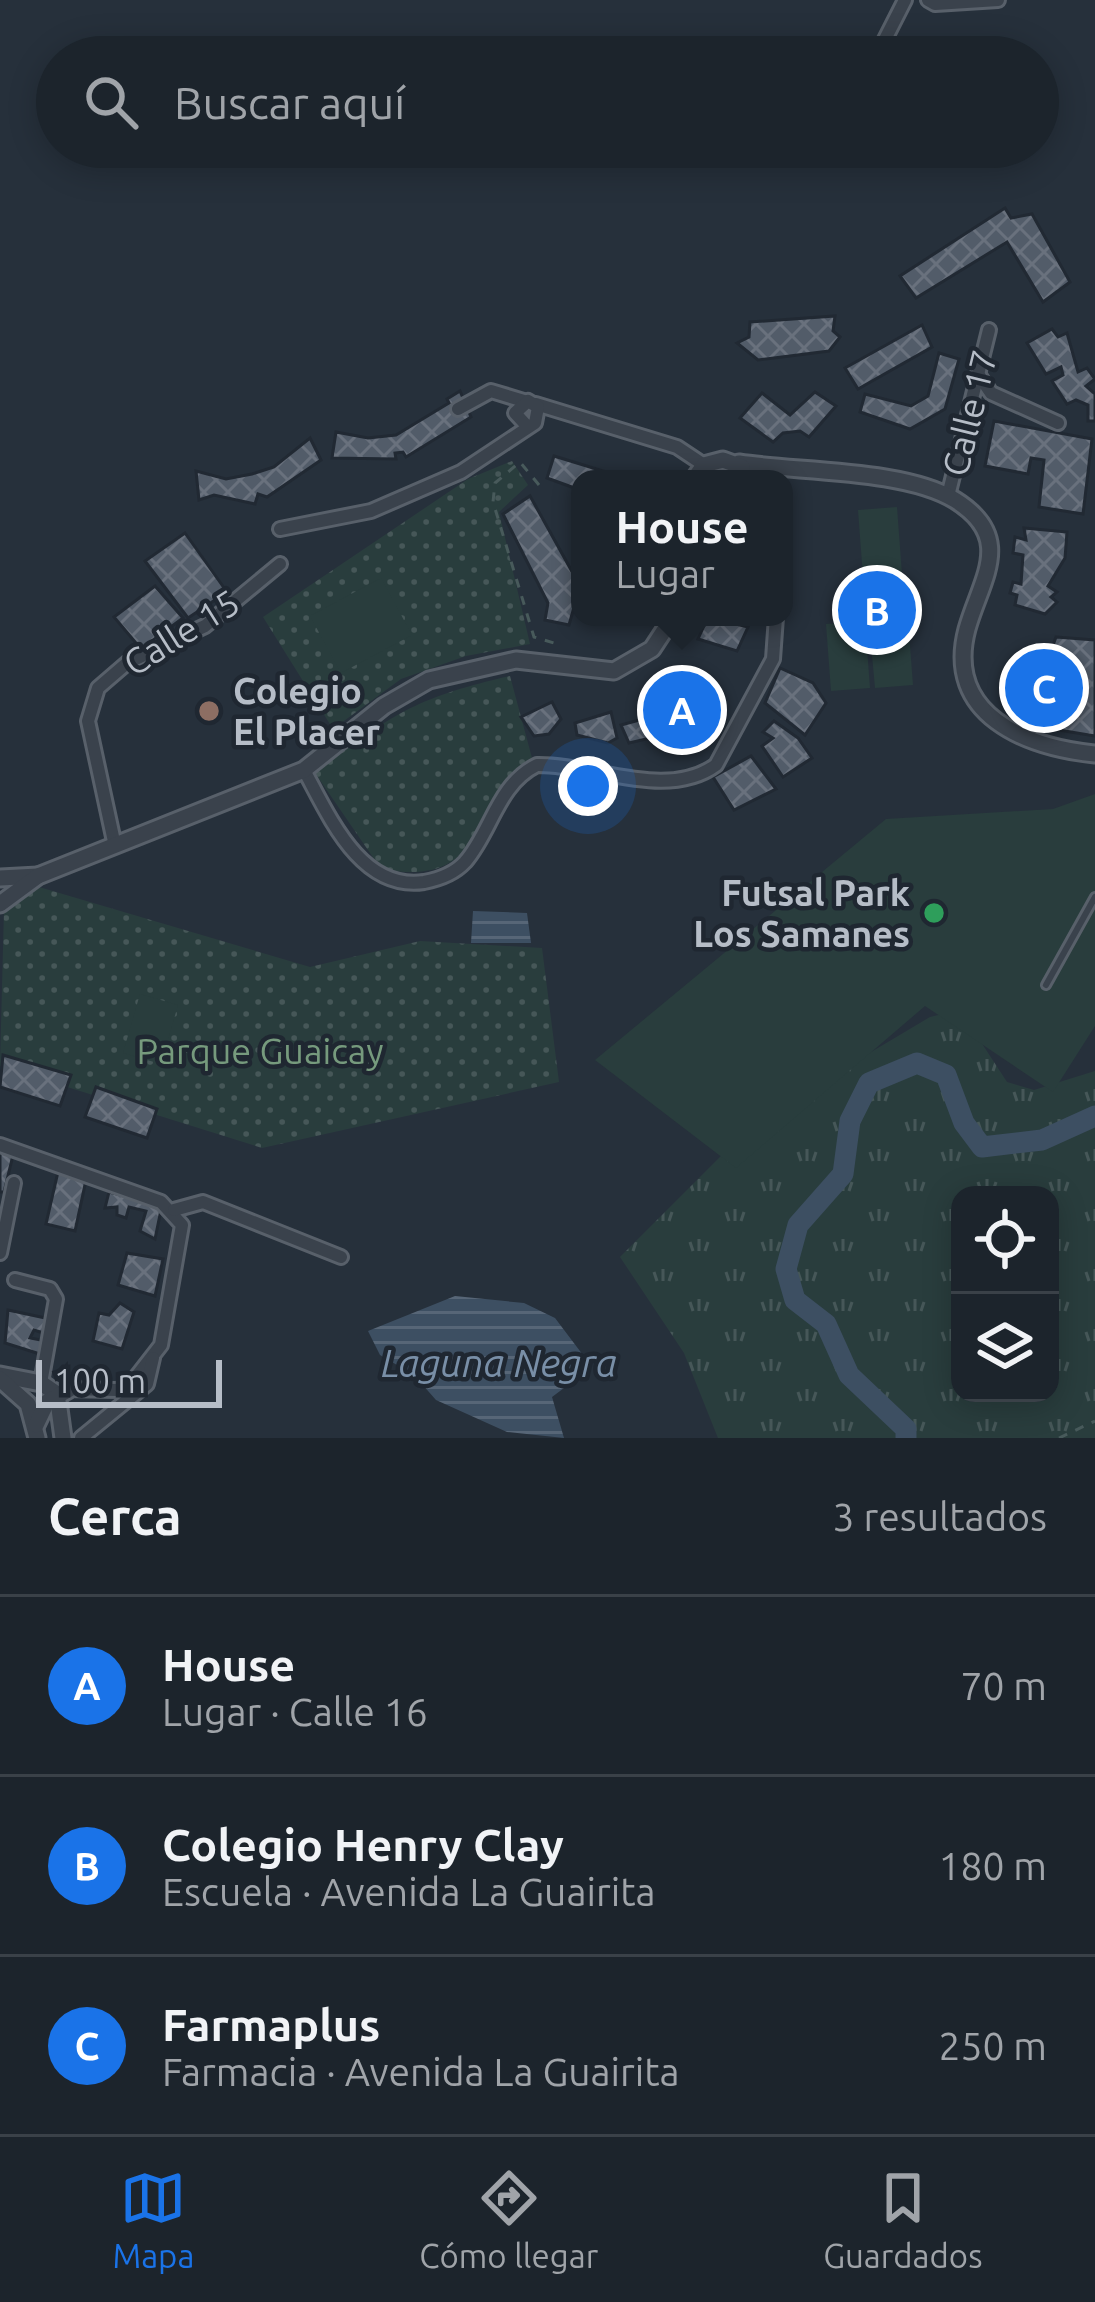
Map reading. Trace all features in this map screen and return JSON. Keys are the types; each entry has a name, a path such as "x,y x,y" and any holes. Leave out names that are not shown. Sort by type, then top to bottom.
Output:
{"street":[{"path":"886,36 904,0"},
{"path":"928,0 935,4 998,0"},
{"name":"Calle 17","path":"948,496 989,330"},
{"path":"978,374 991,393 1058,423"},
{"path":"458,409 500,390 525,406 677,447 697,470"},
{"path":"525,406 531,424"},
{"path":"525,406 531,424"},
{"path":"280,529 370,511 461,472 531,424 573,416"},
{"path":"793,476 892,482 948,496 976,517 991,554 988,578 965,640 966,676 978,705 993,723 1018,737 1095,754"},
{"name":"Calle 15","path":"115,845 88,721 98,688 127,663 205,626 280,565"},
{"path":"0,904 38,876 304,770 416,686 516,660 592,673 614,671 652,649 667,626"},
{"path":"304,770 372,873 390,883 438,879 466,861 502,796 537,765 666,781 704,773 716,765 773,659 775,626"},
{"path":"0,878 38,876"},
{"path":"0,1145 174,1210 203,1202 341,1257"},
{"path":"0,1253 14,1184"},
{"path":"0,1377 52,1388 118,1390 160,1345 184,1242 174,1210"},
{"path":"15,1280 50,1289 56,1299 52,1388 63,1438"},
{"path":"81,1438 147,1384 153,1356"},
{"path":"0,1377 28,1404 36,1433"},
{"path":"36,1433 52,1388"}],"lane":[{"path":"1046,985 1095,897"}],"path":[{"path":"539,485 520,462 495,483 493,502 534,637 554,643"},
{"path":"1059,1438 1095,1421"}],"green space":[{"path":"512,461 528,485 499,512 530,644 466,656 401,679 333,729 263,617 468,479"},
{"path":"897,507 902,574 863,577 858,510"},
{"path":"381,578 412,635 341,673 310,616"},
{"path":"908,619 913,685 875,688 869,622"},
{"path":"865,621 870,688 831,691 826,624"},
{"path":"510,676 532,758 457,858 439,868 414,872 381,869 315,773 406,711 451,692"},
{"name":"Futsal Park Los Samanes","path":"1095,794 1095,1026 1053,1092 925,1006 736,1168 595,1060 886,819 1053,809"},
{"name":"Parque Guaicay","path":"39,887 310,967 420,941 542,948 559,1082 262,1148 0,1066 4,909"},
{"path":"140,994 178,1005 161,1064 123,1053"},
{"path":"943,1014 977,1036 1007,1082 1034,1090 1095,1071 1095,1438 718,1438 684,1353 620,1257 757,1120 930,1017"}],"water":[{"path":"473,911 527,913 531,943 471,943"},
{"name":"Laguna Negra","path":"455,1296 524,1303 555,1318 592,1367 552,1397 564,1438 507,1432 436,1400 414,1375 380,1355 368,1331"}],"building":[{"path":"1005,208 1011,218 1032,214 1070,282 1043,302 1007,242 916,298 900,276"},
{"path":"835,316 833,331 840,337 829,351 758,360 737,343 749,337 750,322"},
{"path":"922,325 932,347 858,389 845,368"},
{"path":"1052,329 1058,337 1067,333 1078,372 1087,368 1095,379 1086,386 1095,394 1095,421 1088,421 1088,405 1076,400 1067,404 1052,381 1063,375 1061,367 1046,374 1027,343"},
{"path":"939,353 959,359 945,409 910,429 860,412 865,394 911,406 928,396"},
{"path":"460,391 471,417 406,457 403,452 395,453 396,459 332,458 336,432 368,438 396,435 449,403 447,399"},
{"path":"815,392 836,406 809,437 800,431 783,433 773,442 740,418 762,393 790,415"},
{"path":"994,421 1092,439 1083,514 1039,507 1044,460 1031,458 1028,474 985,466"},
{"path":"310,438 321,460 267,497 258,494 255,504 214,495 199,500 196,471 226,479 252,474 274,467"},
{"path":"554,456 600,470 571,470 571,487 547,478"},
{"path":"530,496 571,570 569,625 545,620 548,603 503,514"},
{"path":"1024,528 1067,532 1065,558 1048,586 1057,592 1051,597 1057,602 1045,614 1015,605 1017,595 1010,593 1013,582 1021,584 1023,555 1013,553 1015,537 1026,540"},
{"path":"185,533 227,592 188,618 145,561"},
{"path":"155,586 183,618 141,649 114,617"},
{"path":"704,626 748,627 737,651 698,639"},
{"path":"1056,637 1095,640 1095,736 1047,728 1028,714"},
{"path":"780,668 813,683 826,703 805,735 765,703"},
{"path":"675,683 710,727 698,736 694,730 686,735 654,693"},
{"path":"552,702 561,719 549,734 534,736 521,717"},
{"path":"611,712 617,738 608,743 577,735 575,723"},
{"path":"654,716 680,748 671,753 650,738 629,743 621,725"},
{"path":"774,721 798,738 812,758 783,777 762,746 773,738 763,732"},
{"path":"751,756 776,789 734,810 713,777"},
{"path":"3,1055 71,1075 60,1106 0,1087"},
{"path":"96,1087 157,1109 147,1138 85,1117"},
{"path":"0,1149 14,1151 4,1192 0,1192"},
{"path":"58,1172 86,1180 75,1231 46,1224"},
{"path":"109,1192 162,1205 155,1239 140,1231 146,1211 129,1207 126,1218 117,1215 117,1207 105,1208"},
{"path":"127,1253 163,1259 155,1296 118,1285"},
{"path":"120,1303 134,1312 122,1349 93,1341 99,1313 109,1315"},
{"path":"8,1310 50,1319 47,1334 34,1330 30,1338 46,1341 43,1355 5,1343"}],"waterway":[{"path":"906,1438 906,1429 849,1375 826,1324 795,1300 786,1269 798,1225 843,1174 850,1121 869,1083 917,1063 946,1075 964,1123 982,1147 1042,1140 1095,1116"}],"place":[{"name":"Colegio Henry Clay","path":"877,610"},
{"name":"Farmaplus","path":"1044,688"},
{"name":"House","path":"682,710"},
{"name":"Colegio El Placer","path":"209,711"},
{"name":"Futsal Park Los Samanes","path":"934,913"}]}
